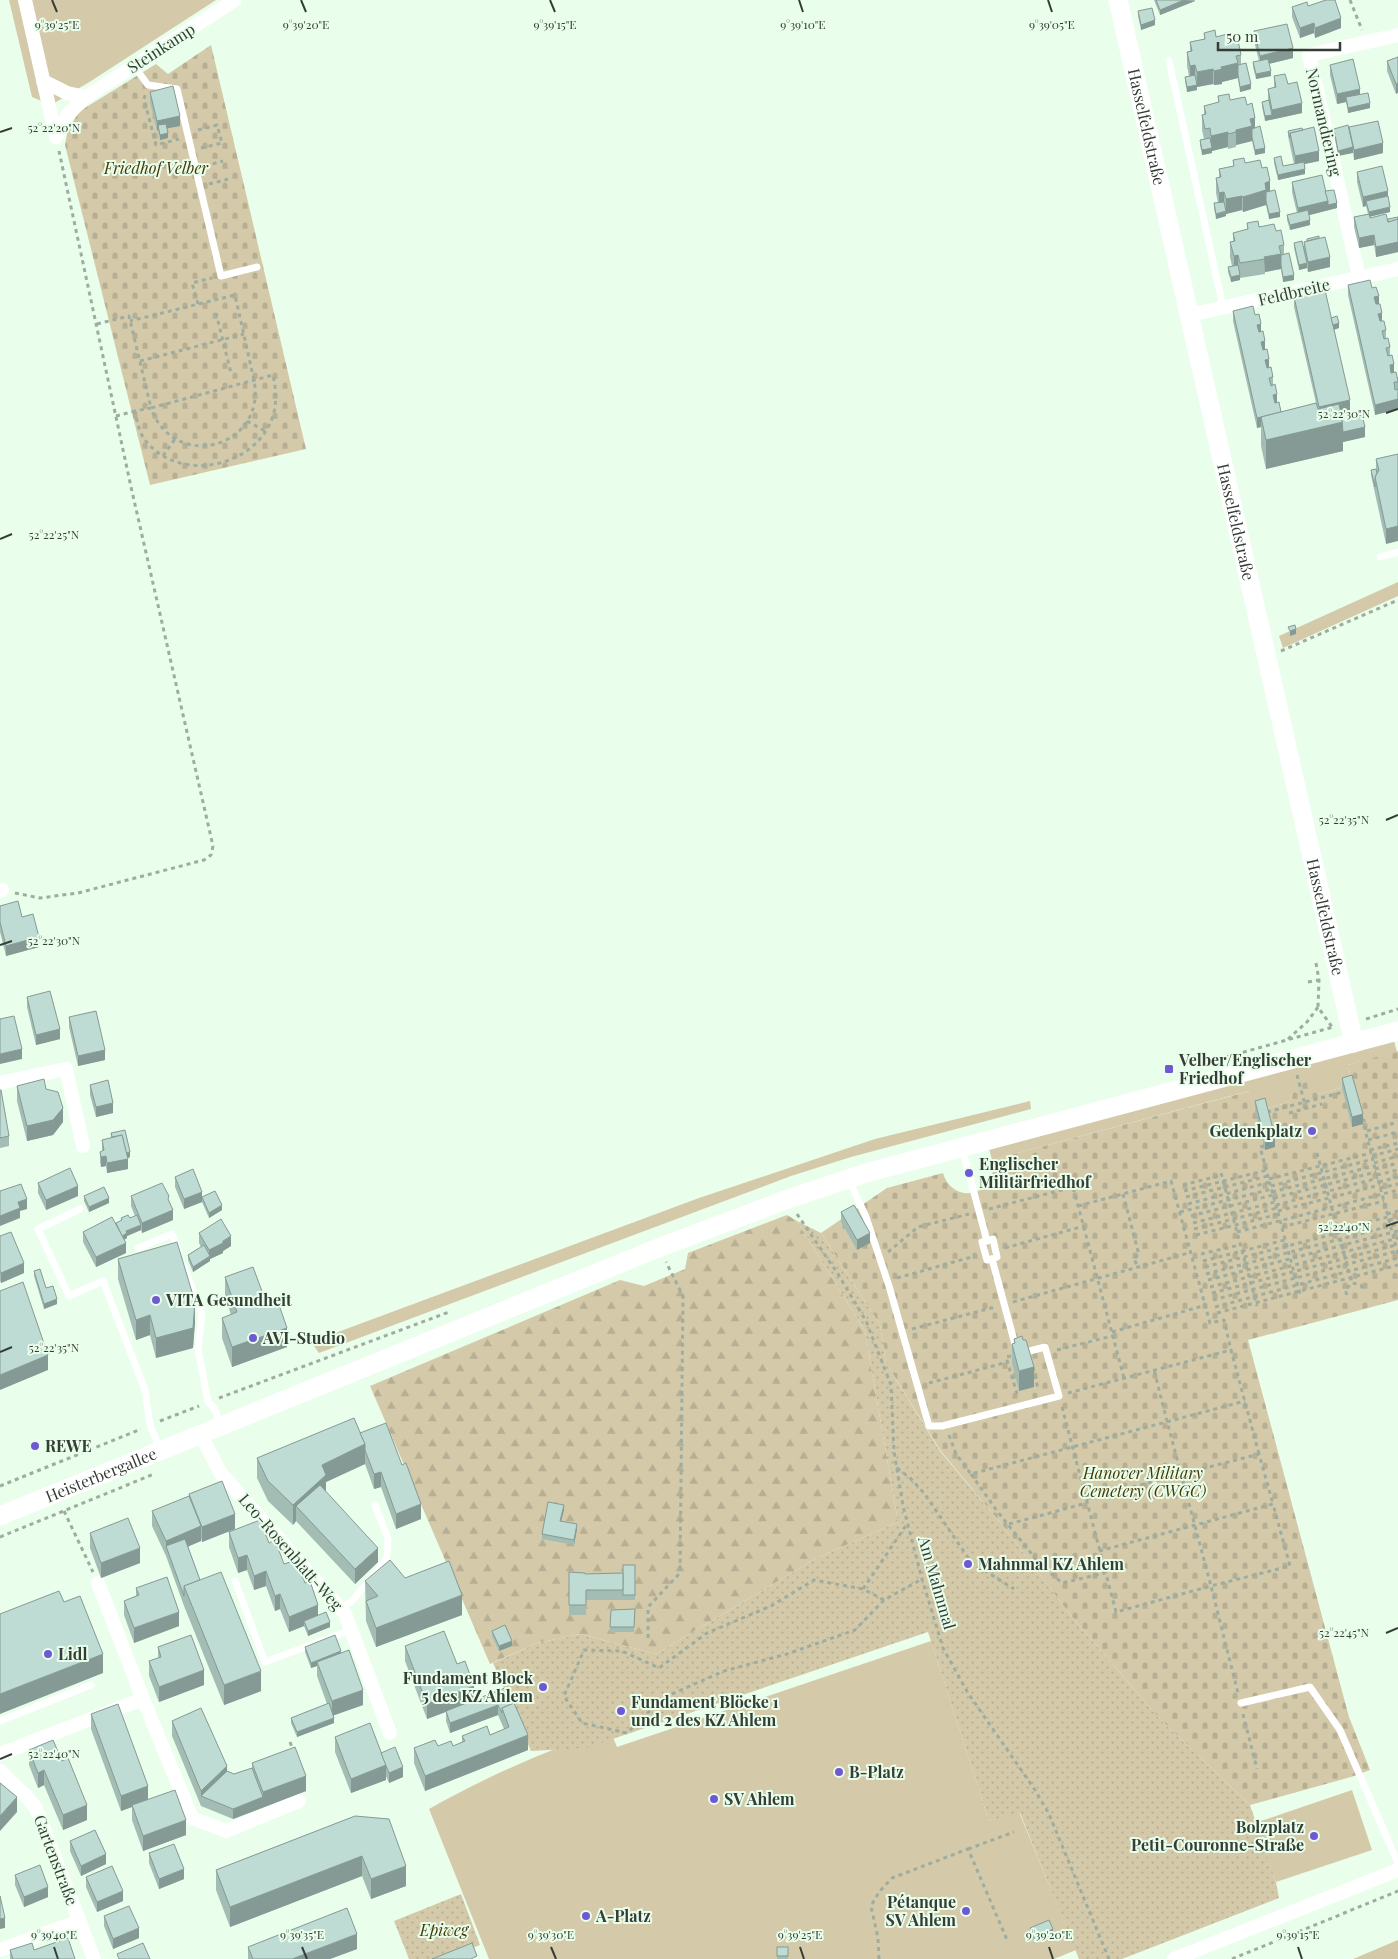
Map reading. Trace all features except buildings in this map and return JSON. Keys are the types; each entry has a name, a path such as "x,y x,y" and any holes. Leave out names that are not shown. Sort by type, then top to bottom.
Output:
{"main road":[{"name":"Hasselfeldstraße","path":"1118,0 1354,1043"},
{"name":"Heisterbergallee","path":"0,1516 658,1248 791,1198 849,1179 962,1147 1398,1031"}],"street":[{"path":"25,0 56,138"},
{"name":"Steinkamp","path":"56,138 68,114 86,97 235,0"},
{"name":"Normandiering","path":"1359,277 1309,55 1398,35"},
{"path":"43,81 67,93 86,97"},
{"name":"Feldbreite","path":"1189,315 1398,268"},
{"path":"0,1083 66,1069 83,1146"},
{"name":"Leo-Rosenblatt-Weg","path":"201,1435 220,1472 345,1614 390,1732"},
{"path":"98,1583 192,1818 226,1831 299,1801"},
{"path":"0,1754 143,1699"},
{"name":"Gartenstraße","path":"0,1771 36,1808 94,1959"},
{"path":"1174,1959 1398,1870"},
{"path":"0,1950 79,1921"}],"lane":[{"path":"1169,61 1223,307"},
{"path":"134,66 148,85 177,89 221,276 257,267"},
{"path":"1380,557 1398,552"},
{"path":"962,1147 987,1241"},
{"path":"849,1179 866,1217 887,1281 929,1426 942,1426 1059,1396 1045,1347 1018,1354 982,1242 993,1239 997,1257 988,1256"},
{"path":"80,1210 38,1229 70,1296 103,1281 145,1390 150,1425 161,1452"},
{"path":"138,1248 172,1234 202,1314 198,1349 208,1402 214,1408 222,1426"},
{"path":"341,1608 352,1600 376,1574 387,1557 388,1539 375,1505"},
{"path":"235,1581 265,1662 351,1630"},
{"path":"0,1721 91,1686"},
{"path":"1241,1703 1310,1687 1340,1730 1398,1863"}],"path":[{"path":"1350,0 1367,42"},
{"path":"148,85 144,98 156,145 217,125 222,143 191,150"},
{"path":"1,890 40,898 78,893 204,860 211,855 213,846 131,487 56,138"},
{"path":"196,168 223,161"},
{"path":"200,186 228,179"},
{"path":"198,304 192,284 221,276"},
{"path":"97,324 129,316 130,321 140,361 151,408 159,426 174,439 193,446 205,446 229,439 239,431 247,421 255,404 256,391 235,295 130,321"},
{"path":"216,313 231,373"},
{"path":"140,361 244,334"},
{"path":"116,416 135,411 151,408 273,375 276,392 275,406 272,418 265,431 246,452 217,464 198,467 175,462 164,456 145,440 139,430 135,411"},
{"path":"247,421 265,431"},
{"path":"164,456 174,439"},
{"path":"1266,656 1295,646 1398,600"},
{"path":"1287,1040 1307,1022 1318,1007"},
{"path":"1293,1059 1306,1108"},
{"path":"1266,1112 1343,1092"},
{"path":"1289,1113 1322,1104"},
{"path":"1214,1300 1398,1252 1396,1238 1392,1233 1375,1169 1364,1120 1362,1120"},
{"path":"1367,1131 1398,1122"},
{"path":"1368,1140 1398,1132"},
{"path":"1191,1216 1273,1195 1324,1179 1375,1169 1398,1143"},
{"path":"1264,1146 1260,1147 1300,1293"},
{"path":"1180,1212 1228,1200 1327,1192 1375,1169 1398,1150"},
{"path":"1317,1153 1352,1283"},
{"path":"1188,1204 1226,1194 1329,1198 1398,1156"},
{"path":"1186,1197 1225,1187 1273,1195 1325,1185 1398,1163"},
{"path":"1194,1229 1233,1219 1320,1166 1398,1170"},
{"path":"1375,1169 1398,1184"},
{"path":"1193,1223 1232,1213 1322,1172 1375,1169 1398,1177"},
{"path":"1184,1191 1267,1170"},
{"path":"1183,1185 1221,1174 1256,1304"},
{"path":"1078,1206 1171,1181 1210,1323 1224,1320 1290,1566 1116,1612 1059,1396 1231,1350"},
{"path":"878,1255 889,1252 918,1227 1073,1187 1084,1226 1095,1279 1124,1378"},
{"path":"1236,1232 1398,1190"},
{"path":"1123,1194 1139,1255 1134,1257 1137,1267"},
{"path":"1196,1235 1235,1225 1273,1195"},
{"name":"Am Mahnmal","path":"791,1198 801,1221 838,1274 866,1321 891,1385 896,1468 907,1523 943,1648 968,1693 1035,1790 1049,1814 1109,1959"},
{"path":"1282,1227 1384,1201"},
{"path":"1205,1267 1388,1217 1398,1211"},
{"path":"1388,1217 1398,1218"},
{"path":"1206,1274 1398,1224"},
{"path":"996,1250 1084,1226"},
{"path":"1208,1280 1398,1231"},
{"path":"1210,1287 1396,1238"},
{"path":"1203,1261 1285,1240"},
{"path":"1201,1254 1240,1245"},
{"path":"1212,1294 1396,1245"},
{"path":"648,1638 648,1608 680,1573 682,1541 684,1296 658,1248"},
{"path":"1095,1279 1192,1252"},
{"path":"887,1281 988,1256"},
{"path":"1215,1306 1398,1258"},
{"path":"1217,1313 1300,1293 1398,1265"},
{"path":"1352,1283 1362,1285 1363,1290"},
{"path":"1347,1295 1345,1290 1352,1283"},
{"path":"1047,1353 1206,1305"},
{"path":"1029,1352 1039,1388 1033,1390"},
{"path":"1018,1354 1006,1357 1016,1394 1021,1393"},
{"path":"918,1386 1008,1362"},
{"path":"1154,1370 1257,1769"},
{"path":"971,1474 1245,1401"},
{"path":"0,1486 208,1402"},
{"path":"942,1426 949,1435 956,1454 997,1511 1038,1563 1062,1583 1105,1573"},
{"path":"1009,1524 1181,1474 1259,1454"},
{"path":"896,1468 910,1478 924,1493 972,1562 1014,1589"},
{"path":"1100,1551 1273,1504"},
{"path":"64,1511 98,1583"},
{"path":"863,1589 907,1523"},
{"path":"884,1600 863,1589 814,1580 772,1606 707,1633 659,1668 622,1651 584,1650 564,1696 582,1723 627,1733 662,1698 724,1671 787,1654 854,1630 884,1600 922,1579"},
{"path":"290,1742 296,1758"},
{"path":"879,1959 878,1938 871,1906 879,1892 892,1878 1014,1832"},
{"path":"968,1849 1008,1942"},
{"path":"1232,1959 1398,1891"}],"green space":[{"path":"9,0 216,0 51,105 32,97"},
{"name":"Friedhof Velber","path":"211,45 306,449 150,485 65,145 68,129 80,111 156,64 168,74"},
{"path":"1398,582 1398,596 1283,648 1279,636"},
{"path":"1394,1041 1397,1052 1347,1065 1352,1085 1318,1094 1289,1081 1291,1098 1287,1103 1255,1111 1249,1091 992,1160 989,1149"},
{"name":"Hanover Military Cemetery (CWGC)","path":"1398,1051 1398,1300 1248,1340 1349,1717 1370,1770 1250,1805 1160,1719 1072,1617 1003,1526 940,1450 886,1363 880,1325 821,1233 887,1188 943,1173 948,1184 956,1190 965,1193 974,1192 983,1188 989,1182 993,1172 992,1160 1250,1091 1255,1111 1287,1103 1291,1098 1288,1081 1307,1076 1311,1090 1318,1094 1352,1085 1347,1065"},
{"path":"1030,1101 1031,1109 851,1157 791,1176 319,1353 311,1342 699,1198 875,1139"},
{"path":"787,1215 797,1221 865,1331 898,1522 815,1559 656,1654 580,1634 537,1643 490,1664 370,1386 620,1280 644,1286 685,1269 688,1253"},
{"path":"797,1221 821,1233 880,1325 886,1363 940,1451 1003,1526 1072,1617 1160,1719 1250,1805 1276,1882 1279,1898 1122,1959 1079,1959 1020,1813 989,1821 928,1632 586,1748 531,1751 493,1663 537,1643 580,1634 656,1654 815,1559 898,1522 865,1331"},
{"name":"SV Ahlem","path":"931,1641 989,1821 1019,1812 1076,1950 1054,1959 489,1959 429,1809 518,1765 609,1728 617,1747"},
{"name":"Bolzplatz Petit-Couronne-Straße","path":"1352,1790 1372,1850 1276,1882 1255,1823"},
{"name":"Epiweg","path":"461,1894 480,1945 445,1959 409,1959 394,1921"},
{"path":"1398,1940 1398,1959 1353,1959"}],"place":[{"name":"Velber/Englischer Friedhof","path":"1169,1069"},
{"name":"Gedenkplatz","path":"1312,1131"},
{"name":"Englischer Militärfriedhof","path":"969,1173"},
{"name":"VITA Gesundheit","path":"156,1300"},
{"name":"AVI-Studio","path":"253,1338"},
{"name":"REWE","path":"35,1446"},
{"name":"Mahnmal KZ Ahlem","path":"968,1564"},
{"name":"Lidl","path":"48,1654"},
{"name":"Fundament Block 5 des KZ Ahlem","path":"543,1687"},
{"name":"Fundament Blöcke 1 und 2 des KZ Ahlem","path":"621,1711"},
{"name":"B-Platz","path":"839,1772"},
{"name":"SV Ahlem","path":"714,1799"},
{"name":"Bolzplatz Petit-Couronne-Straße","path":"1314,1836"},
{"name":"Pétanque SV Ahlem","path":"966,1911"},
{"name":"A-Platz","path":"586,1916"}]}
